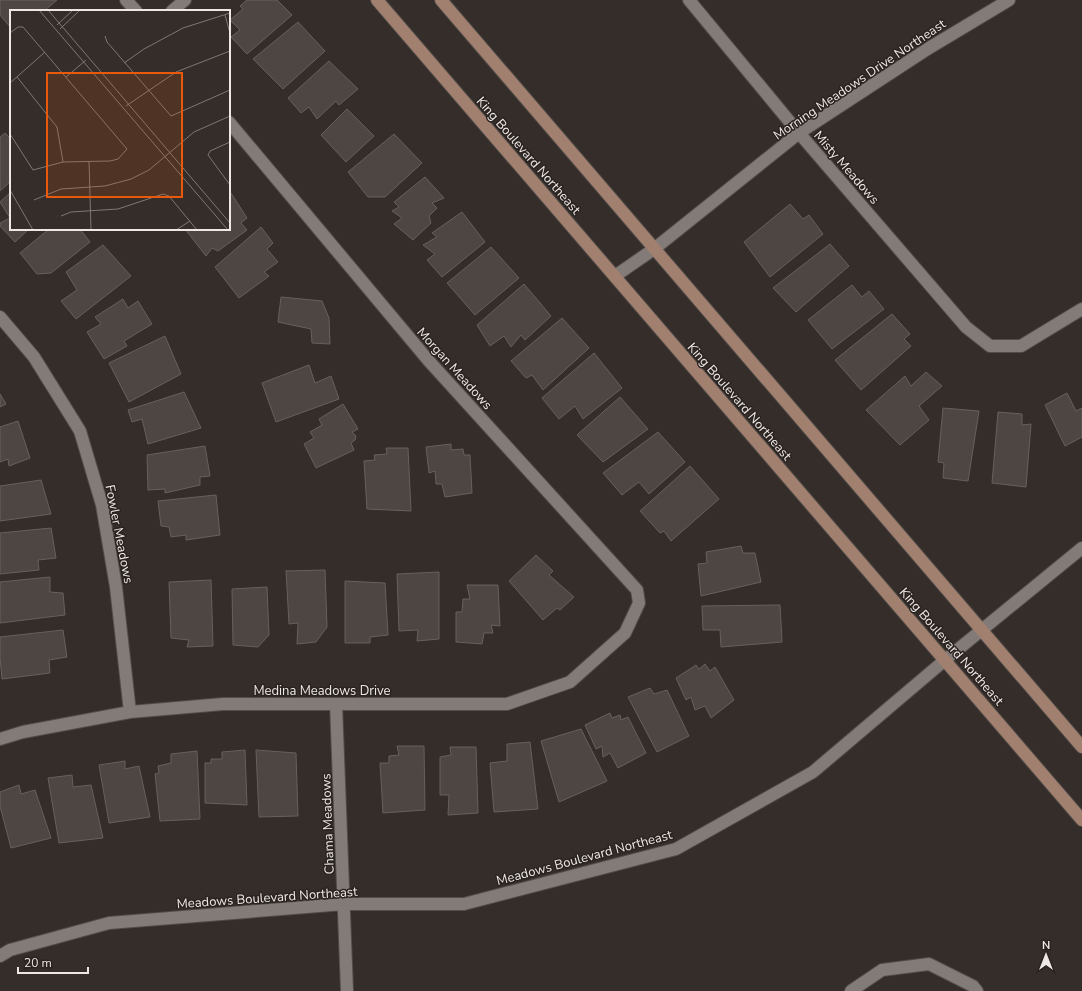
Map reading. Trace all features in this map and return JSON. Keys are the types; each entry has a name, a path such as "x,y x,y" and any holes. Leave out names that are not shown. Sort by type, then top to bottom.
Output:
{"street":[{"path":"126,0 135,10"},
{"path":"173,10 185,0"},
{"name":"King Boulevard Northeast","path":"377,0 1082,820"},
{"path":"441,0 1082,747"},
{"name":"Misty Meadows","path":"689,0 966,327 990,346 1020,346 1082,309"},
{"name":"Morning Meadows Drive Northeast","path":"615,276 654,249 800,132 929,48 1009,0"},
{"name":"Morgan Meadows","path":"230,123 428,360 637,590 639,603 625,633"},
{"name":"Fowler Meadows","path":"0,317 34,357 80,431 102,505 116,587 130,712"},
{"name":"Meadows Boulevard Northeast","path":"0,956 10,950 110,923 344,904 464,904 676,849 813,772 945,660 1082,548"},
{"name":"Medina Meadows Drive","path":"0,739 23,732 130,712 223,704 507,704 570,682 625,633"},
{"name":"Chama Meadows","path":"336,704 347,991"},
{"path":"851,991 882,970 929,964 973,986 977,991"}],"building":[{"path":"0,0 57,0 45,10 10,10 10,27 0,15"},
{"path":"247,0 277,0 292,15 247,54 231,37 240,30 230,20 243,9 240,6"},
{"path":"298,22 325,51 283,89 253,59"},
{"path":"329,61 358,89 339,105 336,101 317,119 309,107 301,113 288,98"},
{"path":"347,109 374,136 346,162 321,135"},
{"path":"5,133 10,138 10,182 0,191 0,137"},
{"path":"394,134 422,163 385,197 368,197 348,172"},
{"path":"425,177 444,198 432,203 437,208 429,216 431,223 413,240 394,224 402,218 392,211 399,207 394,202"},
{"path":"230,192 247,218 241,223 247,230 218,251 212,248 206,256 186,230 230,230"},
{"path":"10,193 10,218 0,202"},
{"path":"790,204 803,219 809,215 823,234 770,277 744,242"},
{"path":"462,212 485,242 442,277 427,260 435,254 423,245 437,237 432,233"},
{"path":"10,218 10,230 28,230 15,242 0,226 0,223"},
{"path":"261,227 273,243 267,249 278,262 264,272 269,276 239,298 215,267"},
{"path":"48,230 81,230 90,242 51,273 37,274 20,253"},
{"path":"830,244 849,266 796,312 773,288"},
{"path":"103,245 131,276 76,319 61,301 77,290 66,272"},
{"path":"491,247 519,278 475,315 447,283"},
{"path":"524,284 551,316 525,340 521,335 511,347 504,336 490,346 477,325"},
{"path":"852,285 862,297 869,291 884,309 832,349 808,320"},
{"path":"281,297 322,301 329,318 330,344 312,343 311,329 278,322"},
{"path":"123,299 128,308 138,301 152,324 124,341 127,346 104,359 87,332 101,324 95,317"},
{"path":"892,314 910,334 904,339 911,346 861,390 835,360"},
{"path":"562,318 589,348 543,390 532,375 526,378 511,361"},
{"path":"165,336 181,374 129,402 109,363"},
{"path":"594,353 622,388 583,419 575,406 559,419 542,398"},
{"path":"309,365 315,383 331,376 339,399 276,422 262,383"},
{"path":"926,372 942,386 919,406 929,420 900,445 866,410 905,376 911,386"},
{"path":"184,392 201,428 148,444 142,419 132,422 128,410"},
{"path":"1067,393 1076,411 1082,408 1082,437 1065,446 1045,405"},
{"path":"0,394 6,404 0,407"},
{"path":"620,397 648,429 603,462 577,435"},
{"path":"343,404 358,429 352,432 356,436 355,440 351,443 354,450 316,468 304,444 314,438 310,432 322,425 319,419"},
{"path":"943,408 979,411 968,481 943,478 944,463 938,462"},
{"path":"998,412 1022,414 1022,425 1031,424 1026,487 992,483"},
{"path":"18,421 30,458 9,466 8,459 0,462 0,427"},
{"path":"658,432 685,462 649,494 639,482 622,495 603,473"},
{"path":"451,444 451,450 463,449 464,455 470,455 472,493 445,497 442,484 436,484 435,471 429,473 426,447"},
{"path":"205,446 210,476 200,477 200,485 165,493 165,489 148,490 147,455"},
{"path":"386,448 408,448 411,511 367,509 364,461 375,460 374,455 387,454"},
{"path":"690,466 719,499 671,541 664,531 660,533 640,511"},
{"path":"41,480 51,514 0,521 0,486"},
{"path":"216,495 220,535 186,540 186,535 171,537 169,527 161,526 158,501"},
{"path":"51,528 56,558 38,560 39,570 0,574 0,533"},
{"path":"741,546 743,553 755,553 761,582 701,596 698,564 707,563 706,552"},
{"path":"536,555 553,571 549,575 574,597 560,610 557,608 543,620 509,581"},
{"path":"286,570 325,570 327,627 316,642 297,644 298,623 289,624"},
{"path":"439,572 439,639 417,641 418,630 399,631 397,574"},
{"path":"50,577 50,592 63,593 65,615 0,623 0,582"},
{"path":"211,580 213,646 187,647 189,640 171,638 169,582"},
{"path":"345,581 385,583 388,635 370,637 370,643 345,643"},
{"path":"467,585 498,585 500,626 491,625 493,633 484,633 482,644 456,642 456,612 462,612 463,599 470,599"},
{"path":"267,587 269,635 258,647 233,645 232,589"},
{"path":"780,605 782,642 721,647 720,630 703,630 702,606"},
{"path":"63,630 67,657 49,660 50,673 2,679 0,637"},
{"path":"705,664 710,671 715,667 734,700 711,718 705,706 695,710 691,697 686,700 676,678 696,665 699,669"},
{"path":"650,688 654,694 667,690 689,736 657,752 628,697"},
{"path":"610,713 612,718 620,715 621,720 628,717 646,753 618,768 610,753 603,757 602,746 596,749 585,725"},
{"path":"581,729 607,781 559,802 541,741"},
{"path":"530,742 538,809 494,812 490,763 507,761 507,744"},
{"path":"397,746 424,746 425,810 383,813 380,763 389,763 389,756 399,755"},
{"path":"450,747 476,747 478,813 448,815 449,795 440,795 440,757 451,755"},
{"path":"245,750 247,805 205,803 205,763 211,763 211,759 222,759 222,752"},
{"path":"256,750 296,753 298,816 259,817"},
{"path":"197,751 200,819 160,821 155,774 159,773 158,766 171,763 171,754"},
{"path":"125,761 125,769 139,766 150,817 109,823 99,765"},
{"path":"72,775 73,787 91,785 103,838 59,843 48,778"},
{"path":"19,785 21,794 35,790 51,838 11,848 0,806 0,792"}]}
